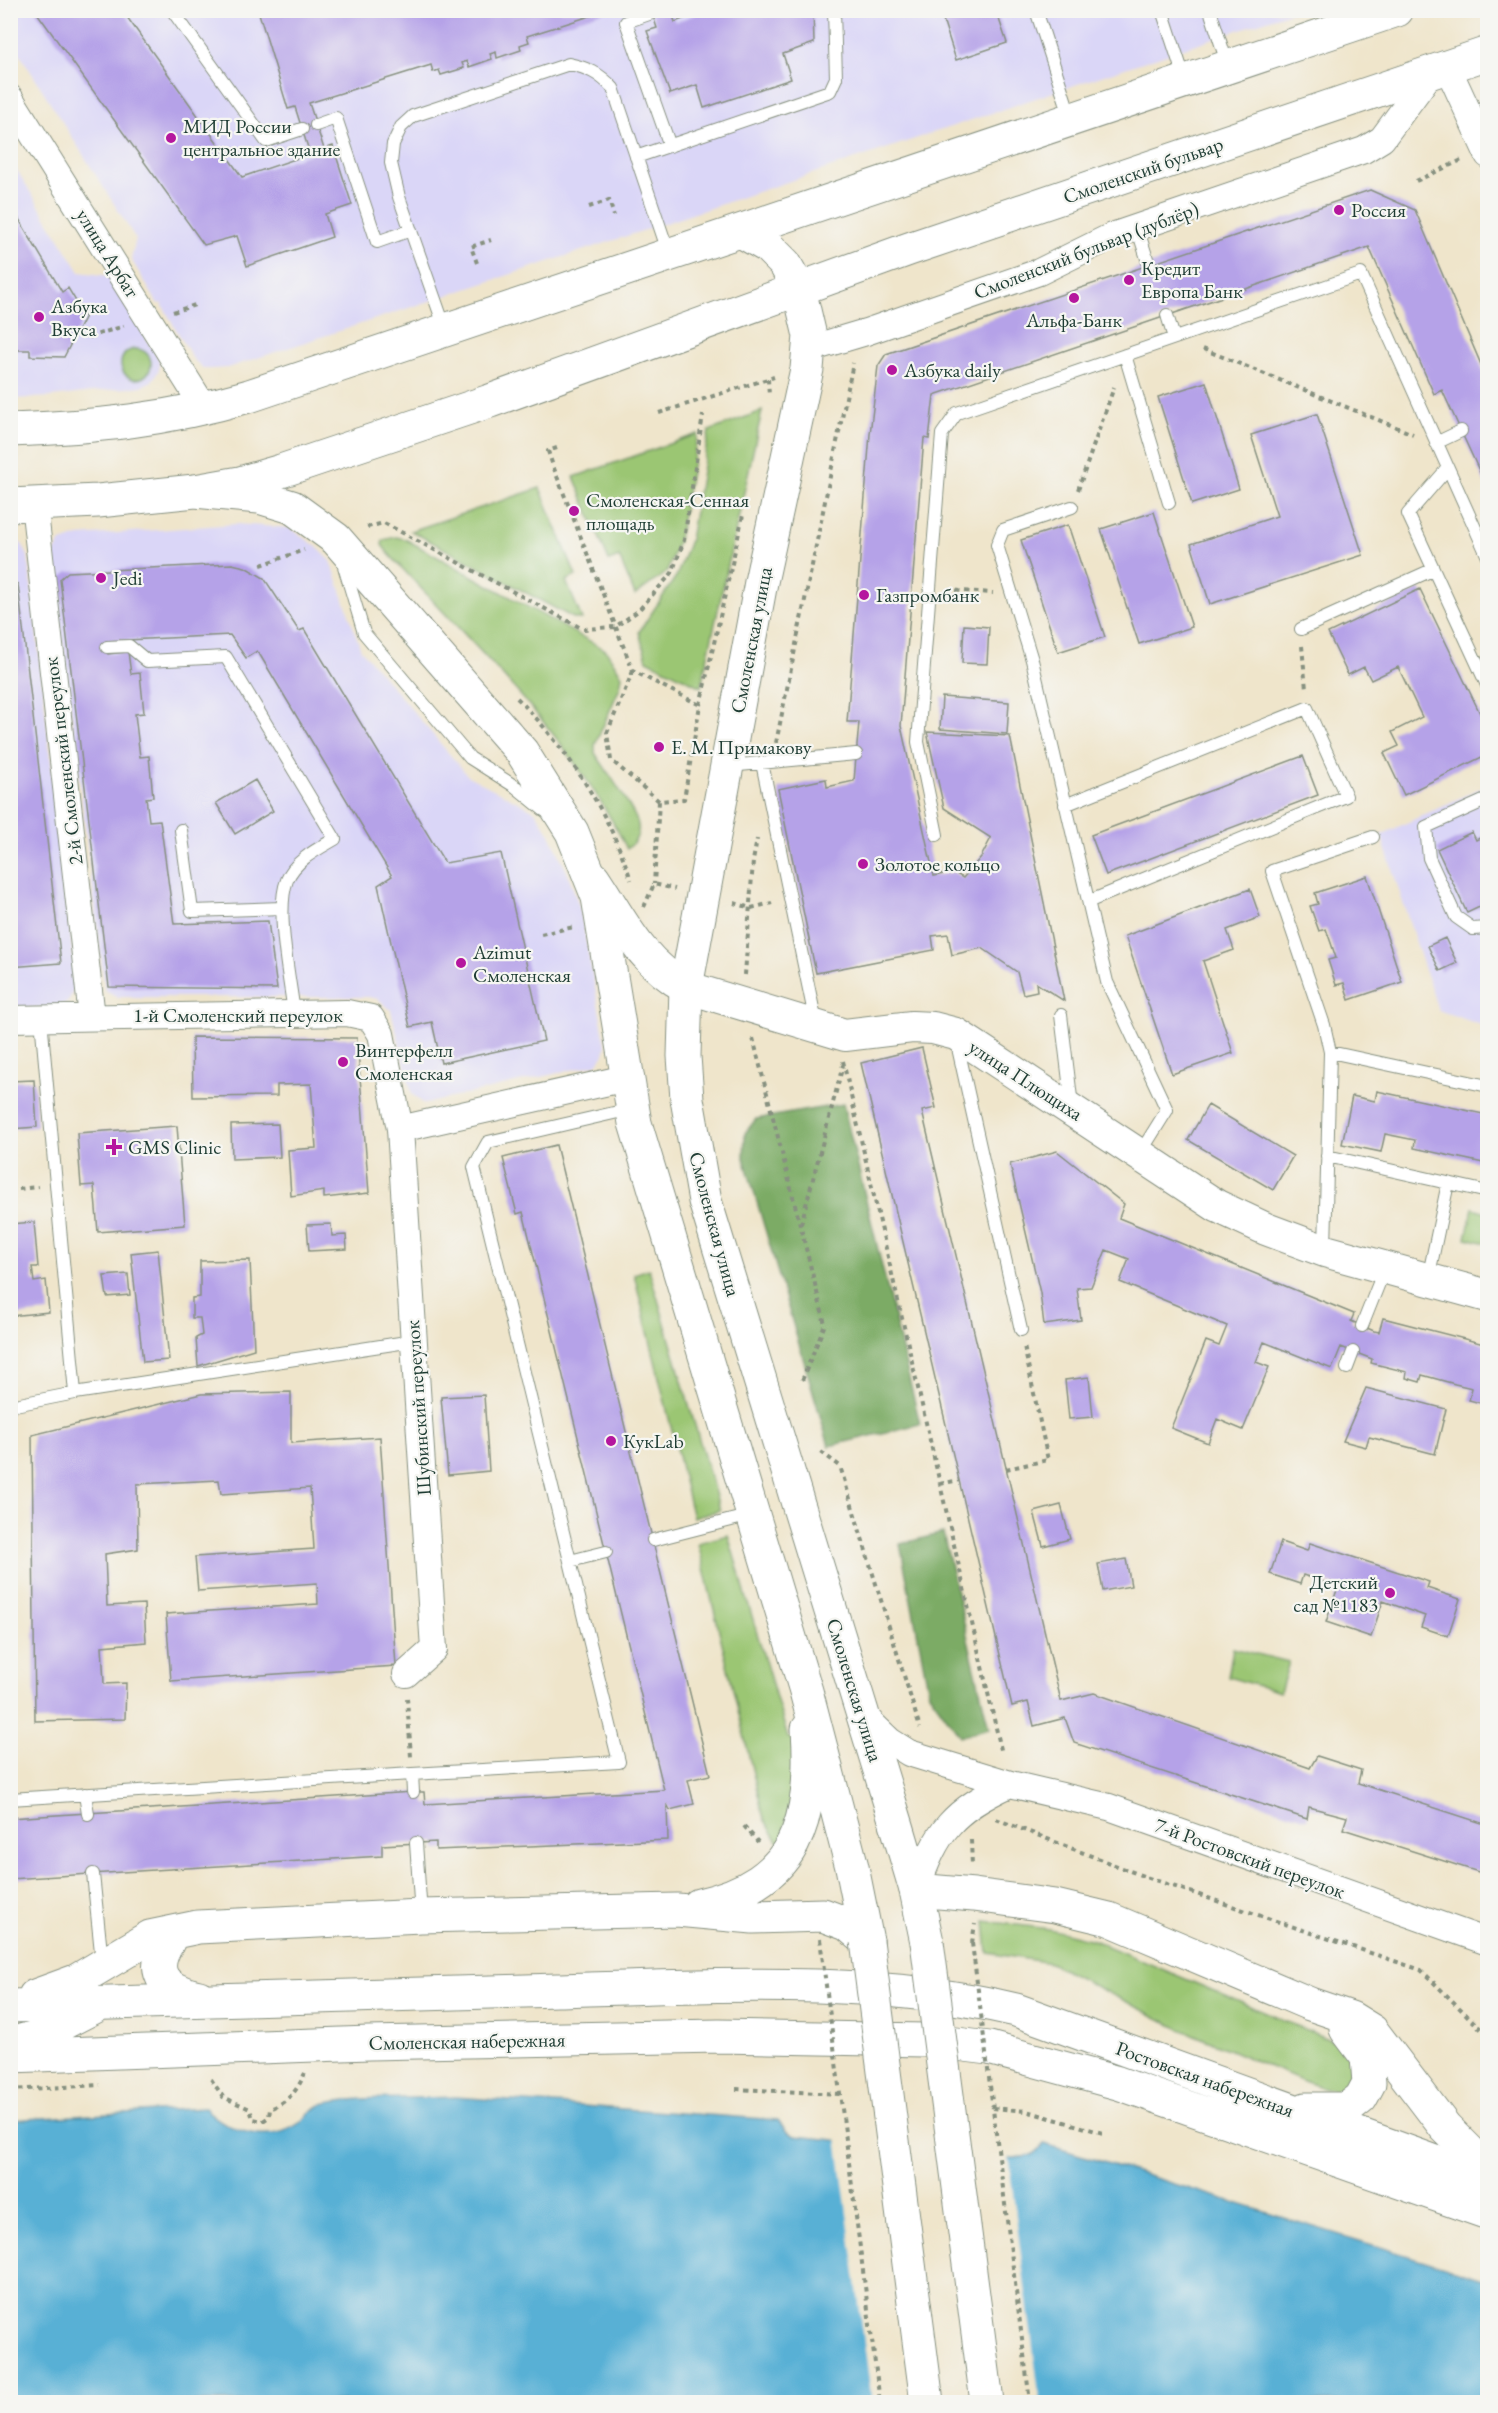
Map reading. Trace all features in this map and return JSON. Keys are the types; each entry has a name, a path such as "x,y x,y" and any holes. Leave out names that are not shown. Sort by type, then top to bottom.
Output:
{"main road":[{"path":"19,430 91,427 143,421 205,409 1397,10"},
{"name":"Смоленский бульвар","path":"799,289 1488,53"},
{"name":"Смоленская улица","path":"741,231 767,246 785,264 799,289 807,313 809,349 686,987 684,1056 687,1099 705,1201 916,1890 927,1942 987,2403"},
{"path":"22,505 195,491 240,483 384,437 799,289"},
{"path":"195,491 259,497 292,507 336,538 522,752 572,832 590,872 602,921 629,1094 806,1691 852,1867 867,1941 927,2403"},
{"path":"677,1910 724,1899 761,1881 779,1865 795,1838 806,1810 811,1769 806,1691"},
{"path":"916,1890 1044,1905 1108,1919 1310,2004 1350,2018 1372,2031 1445,2127 1488,2170"},
{"path":"10,2004 76,1981 150,1937 198,1927 421,1916 677,1910 753,1917 823,1915 847,1924 867,1941"},
{"path":"10,2044 36,2037 105,2002 126,1975 147,1956 198,1927"},
{"path":"168,1942 161,1954 159,1967 163,1979 169,1986 185,1994 210,1999"},
{"name":"Ростовская набережная","path":"210,1999 738,1985 919,1992 1016,2010 1488,2181"},
{"path":"10,2004 210,1999"},
{"path":"1281,2107 1328,2111 1347,2109 1361,2098 1369,2083 1367,2057 1347,2029 1310,2004"},
{"name":"Смоленская набережная","path":"10,2056 369,2043 719,2036 924,2040"},
{"name":"Ростовская набережная","path":"924,2040 989,2048 1118,2083 1488,2213"}],"street":[{"path":"1440,68 1478,112 1477,157"},
{"name":"Смоленский бульвар (дублёр)","path":"809,349 866,332 1039,272 1092,244 1137,227 1364,150 1388,132 1440,68"},
{"name":"улица Арбат","path":"10,98 205,409"},
{"name":"2-й Смоленский переулок","path":"22,505 59,651 93,1017"},
{"name":"улица Плющиха","path":"590,872 644,956 665,976 686,987 845,1035 912,1027 933,1028 956,1034 1216,1206 1266,1229 1325,1251 1488,1296"},
{"name":"1-й Смоленский переулок","path":"10,1019 294,1013 347,1013 371,1018 381,1034 400,1129"},
{"path":"400,1129 629,1094"},
{"name":"Шубинский переулок","path":"400,1129 434,1649 406,1674"},
{"name":"7-й Ростовский переулок","path":"863,1715 890,1741 909,1753 1010,1784 1109,1807 1488,1942"},
{"path":"916,1890 932,1849 958,1813 975,1801 1010,1784"}],"lane":[{"path":"172,10 266,141 302,129"},
{"path":"636,157 830,91 836,78 834,10"},
{"path":"1036,10 1072,120"},
{"path":"1162,10 1185,81"},
{"path":"1210,10 1228,67"},
{"path":"652,13 626,22 670,146"},
{"path":"446,330 411,230 391,163 393,144 401,128 413,116 568,64 587,68 602,76 613,88 669,255"},
{"path":"316,125 336,118 377,242 411,230"},
{"path":"1137,227 1149,265"},
{"path":"938,836 918,741 942,434 957,413 1361,274 1488,557"},
{"path":"1167,315 1174,338"},
{"path":"1125,355 1169,503"},
{"path":"1436,443 1461,431"},
{"path":"1447,469 1408,514 1487,685"},
{"path":"1072,507 1004,530 997,545 1032,660 1065,805 1090,901 1107,982 1167,1110 1138,1156"},
{"path":"336,538 364,633 470,758 516,787 572,832"},
{"path":"1301,629 1432,570"},
{"path":"107,647 129,646 147,661 226,657 335,839 305,858 287,879 282,908 294,1013"},
{"path":"1065,805 1307,708 1346,796 1090,901"},
{"path":"905,744 918,741"},
{"path":"727,766 856,754"},
{"path":"767,763 767,789 817,1028"},
{"path":"1488,798 1426,827 1429,858 1456,917 1473,929 1488,928"},
{"path":"181,830 192,911 282,908"},
{"path":"1325,1251 1330,1052 1324,1025 1272,871 1373,837"},
{"path":"1061,1015 1073,1110"},
{"path":"41,1019 75,1393"},
{"path":"956,1034 1021,1330"},
{"path":"1330,1052 1488,1086"},
{"path":"10,1799 619,1762 474,1167 488,1142 629,1094"},
{"path":"1327,1156 1488,1191"},
{"path":"1427,1280 1448,1183"},
{"path":"1362,1326 1385,1268"},
{"path":"10,1406 75,1393 413,1341"},
{"path":"1347,1368 1353,1352"},
{"path":"653,1540 753,1515"},
{"path":"570,1561 606,1552"},
{"path":"411,1774 413,1792"},
{"path":"86,1794 88,1814"},
{"path":"416,1843 421,1916"},
{"path":"93,1874 102,1964"}],"path":[{"path":"1416,181 1477,157"},
{"path":"589,207 609,200 614,216"},
{"path":"477,263 471,247 491,240"},
{"path":"167,314 195,305"},
{"path":"89,337 127,325"},
{"path":"1174,338 1436,443"},
{"path":"1072,507 1125,355"},
{"path":"767,763 854,356"},
{"path":"659,413 774,377"},
{"path":"767,406 770,394 768,379"},
{"path":"367,527 384,523 583,629 615,627 638,611 672,573 684,540 703,415"},
{"path":"557,448 548,451 550,458 633,671 700,705"},
{"path":"633,671 607,734 611,760 659,801 684,799 700,705 744,509"},
{"path":"261,565 305,550"},
{"path":"950,590 968,591"},
{"path":"1301,629 1307,708"},
{"path":"744,979 753,861 767,789"},
{"path":"642,912 654,884 659,801"},
{"path":"654,884 675,889"},
{"path":"734,903 751,908 790,899"},
{"path":"541,934 583,925"},
{"path":"752,1033 825,1324 801,1383"},
{"path":"801,1226 844,1062"},
{"path":"846,1076 1003,1755"},
{"path":"10,1190 56,1184"},
{"path":"1006,1469 1048,1460 1021,1330"},
{"path":"821,1452 840,1466 919,1727 928,1735"},
{"path":"940,1484 959,1480"},
{"path":"406,1674 411,1774"},
{"path":"990,1818 1143,1876 1421,1970 1488,2036"},
{"path":"820,1939 880,2403"},
{"path":"972,1943 1030,2403"},
{"path":"210,2078 223,2097 250,2109 253,2119 263,2121 269,2118 270,2109 283,2104 292,2096 305,2073"},
{"path":"736,2089 840,2094"},
{"path":"993,2108 1026,2111 1103,2133"}],"shaded area":[{"path":"11,10 1294,11 227,368 204,369 193,359 161,303 158,304 131,259 136,239 11,40"},
{"path":"10,159 80,272 109,276 159,359 159,370 152,381 142,386 51,397 11,399"},
{"path":"236,524 290,528 316,546 331,561 361,650 468,776 535,811 550,834 568,874 580,909 606,1046 597,1064 424,1104 412,1094 391,1010 378,999 368,997 118,997 105,990 54,571 54,552 61,542 79,536"},
{"path":"10,536 22,544 28,556 76,985 68,1002 57,1007 11,1008"},
{"path":"1487,785 1487,1027 1438,1010 1381,835"}],"green space":[{"path":"136,349 147,353 151,364 147,375 136,379 125,375 121,364 125,353"},
{"path":"762,411 701,687 647,660 639,632 677,575 690,540 709,431"},
{"path":"698,434 678,541 667,572 635,595 619,557 609,561 574,477"},
{"path":"540,488 576,576 566,581 582,619 575,619 411,531"},
{"path":"396,537 405,539 606,650 622,676 620,687 595,745 595,753 636,819 638,836 627,849 604,807 578,767 549,729 382,545 383,540"},
{"path":"843,1104 920,1424 829,1446 744,1158 745,1133 756,1119"},
{"path":"1473,1208 1487,1212 1487,1243 1466,1238"},
{"path":"649,1269 720,1510 693,1518 634,1274"},
{"path":"943,1533 989,1728 960,1736 929,1693 900,1544"},
{"path":"728,1535 788,1738 794,1737 800,1758 781,1846 764,1819 698,1543"},
{"path":"1233,1648 1289,1662 1280,1692 1228,1677"},
{"path":"985,1921 1050,1929 1093,1940 1335,2042 1351,2055 1352,2072 1341,2093 1306,2082 1178,2028 1050,1963 988,1953"}],"water":[{"path":"455,2097 778,2120 787,2132 795,2136 1012,2158 1030,2156 1044,2144 1487,2280 1487,2402 11,2402 11,2120 205,2108 226,2124 251,2133 264,2134 289,2129 326,2103 373,2099"}],"pier":[{"path":"837,2137 1008,2155 1040,2402 872,2402"}],"building":[{"name":"МИД России центральное здание","path":"35,10 122,10 242,177 310,154 295,107 288,109 258,10 606,11 527,36 529,42 520,45 521,50 497,58 496,52 490,54 492,59 469,67 467,61 462,63 464,68 441,75 439,70 433,72 431,65 309,103 324,149 333,146 352,205 325,214 332,237 247,266 237,236 204,245"},
{"path":"651,10 671,10 675,22 707,10 813,10 814,43 783,54 791,79 704,108 697,85 670,94 647,31 657,28"},
{"path":"940,10 996,10 1007,43 956,60"},
{"path":"1370,190 1415,210 1488,381 1488,490 1442,390 1434,394 1369,247 934,395 929,439 924,438 901,726 934,876 953,872 963,878 981,857 991,838 944,808 927,732 1010,736 1064,1001 1036,983 1037,991 1023,994 1017,972 982,948 952,955 948,934 932,936 934,950 816,973 778,789 826,779 827,787 854,781 859,722 847,722 870,434 878,366 886,354"},
{"path":"10,204 62,292 68,288 85,316 64,357 30,356 30,350 10,350"},
{"path":"1206,382 1239,489 1192,504 1158,397"},
{"path":"1317,414 1363,555 1210,604 1191,544 1277,516 1251,435"},
{"path":"1154,512 1192,627 1139,644 1101,529"},
{"path":"1068,525 1105,637 1058,652 1021,540"},
{"path":"232,564 245,567 264,578 299,631 304,629 445,863 501,853 544,1041 441,1063 432,1022 410,1027 378,885 392,876 260,655 257,651 246,658 230,635 106,641 108,654 128,652 131,674 140,673 144,713 135,714 140,757 149,756 153,797 146,798 149,821 160,820 174,924 268,921 277,989 109,987 60,579 68,572"},
{"path":"10,581 18,584 61,963 10,967"},
{"path":"1420,589 1488,730 1488,754 1404,795 1384,753 1399,746 1392,732 1422,717 1398,667 1371,680 1364,667 1348,675 1328,633"},
{"path":"964,625 989,627 987,664 962,663"},
{"path":"942,697 1009,702 1007,734 940,729"},
{"path":"1303,756 1318,795 1106,875 1091,835"},
{"path":"255,780 273,811 235,834 216,803"},
{"path":"1472,832 1476,840 1488,834 1488,903 1467,913 1437,849"},
{"path":"1367,876 1402,982 1349,1000 1344,983 1336,985 1328,960 1336,958 1326,929 1319,931 1310,906 1318,904 1315,893"},
{"path":"1250,889 1260,917 1227,930 1234,950 1203,961 1233,1053 1172,1074 1125,936"},
{"path":"1445,938 1457,963 1440,971 1428,946"},
{"path":"192,1037 357,1038 369,1193 324,1198 324,1191 291,1196 288,1150 316,1148 311,1084 277,1085 277,1096 193,1097"},
{"path":"922,1048 936,1108 922,1111 1061,1701 1094,1693 1310,1768 1317,1756 1361,1770 1358,1783 1488,1825 1488,1875 1343,1829 1347,1817 1309,1807 1307,1819 1074,1743 1065,1718 1034,1726 1028,1702 1012,1706 861,1063"},
{"path":"34,1080 37,1127 10,1129 10,1081"},
{"path":"1377,1091 1488,1115 1488,1164 1414,1148 1415,1140 1385,1134 1381,1152 1342,1144 1352,1096 1375,1101"},
{"path":"1208,1105 1293,1156 1273,1190 1188,1140"},
{"path":"278,1124 280,1157 232,1159 231,1125"},
{"path":"177,1126 185,1225 98,1232 94,1185 81,1186 77,1133"},
{"path":"556,1145 710,1775 688,1780 694,1804 670,1810 667,1804 668,1840 436,1850 436,1842 382,1845 382,1856 10,1879 10,1818 413,1792 424,1792 425,1804 664,1790 523,1212 517,1214 503,1158"},
{"path":"1057,1151 1124,1204 1119,1218 1354,1314 1351,1321 1374,1331 1379,1332 1383,1318 1488,1345 1488,1400 1484,1404 1469,1400 1472,1388 1422,1375 1420,1382 1406,1378 1407,1372 1371,1363 1372,1359 1341,1347 1332,1369 1264,1342 1256,1362 1269,1367 1243,1430 1217,1419 1208,1443 1171,1428 1206,1341 1219,1346 1227,1326 1120,1282 1129,1259 1106,1250 1091,1287 1077,1288 1081,1320 1044,1325 1040,1293 1010,1164"},
{"path":"34,1222 38,1267 32,1267 34,1282 46,1280 49,1312 10,1316 10,1224"},
{"path":"331,1224 332,1236 346,1235 347,1249 309,1251 307,1225"},
{"path":"158,1250 169,1360 143,1362 131,1253"},
{"path":"250,1260 254,1349 198,1366 196,1338 202,1335 200,1318 192,1318 192,1298 200,1297 200,1261"},
{"path":"128,1274 130,1295 107,1297 104,1276"},
{"path":"1089,1377 1093,1417 1069,1419 1065,1380"},
{"path":"1366,1388 1446,1409 1435,1454 1369,1437 1366,1447 1343,1441"},
{"path":"291,1392 291,1443 380,1437 396,1666 171,1681 166,1614 318,1604 317,1583 198,1591 195,1557 314,1549 310,1488 221,1494 219,1480 137,1484 138,1549 105,1554 107,1606 144,1604 146,1642 102,1646 104,1684 126,1683 125,1719 35,1721 32,1435 201,1394"},
{"path":"484,1395 489,1471 448,1475 441,1397"},
{"path":"1061,1505 1070,1539 1043,1546 1034,1512"},
{"name":"Детский сад №1183","path":"1281,1542 1307,1551 1310,1543 1429,1582 1427,1588 1460,1599 1448,1636 1421,1627 1425,1616 1383,1601 1371,1637 1326,1622 1338,1587 1303,1575 1300,1584 1270,1574"},
{"path":"1126,1559 1131,1586 1103,1591 1098,1564"}],"place":[{"name":"МИД России центральное здание","path":"171,138"},
{"name":"Россия","path":"1339,210"},
{"name":"Кредит Европа Банк","path":"1129,280"},
{"name":"Альфа-Банк","path":"1074,298"},
{"name":"Азбука Вкуса","path":"39,317"},
{"name":"Азбука daily","path":"892,370"},
{"name":"Смоленская-Сенная площадь","path":"574,511"},
{"name":"Jedi","path":"101,578"},
{"name":"Газпромбанк","path":"864,595"},
{"name":"Е. М. Примакову","path":"659,747"},
{"name":"Золотое кольцо","path":"863,864"},
{"name":"Azimut Смоленская","path":"461,963"},
{"name":"Винтерфелл Смоленская","path":"343,1062"},
{"name":"GMS Clinic","path":"114,1147"},
{"name":"КукLab","path":"611,1441"},
{"name":"Детский сад №1183","path":"1390,1593"}]}
